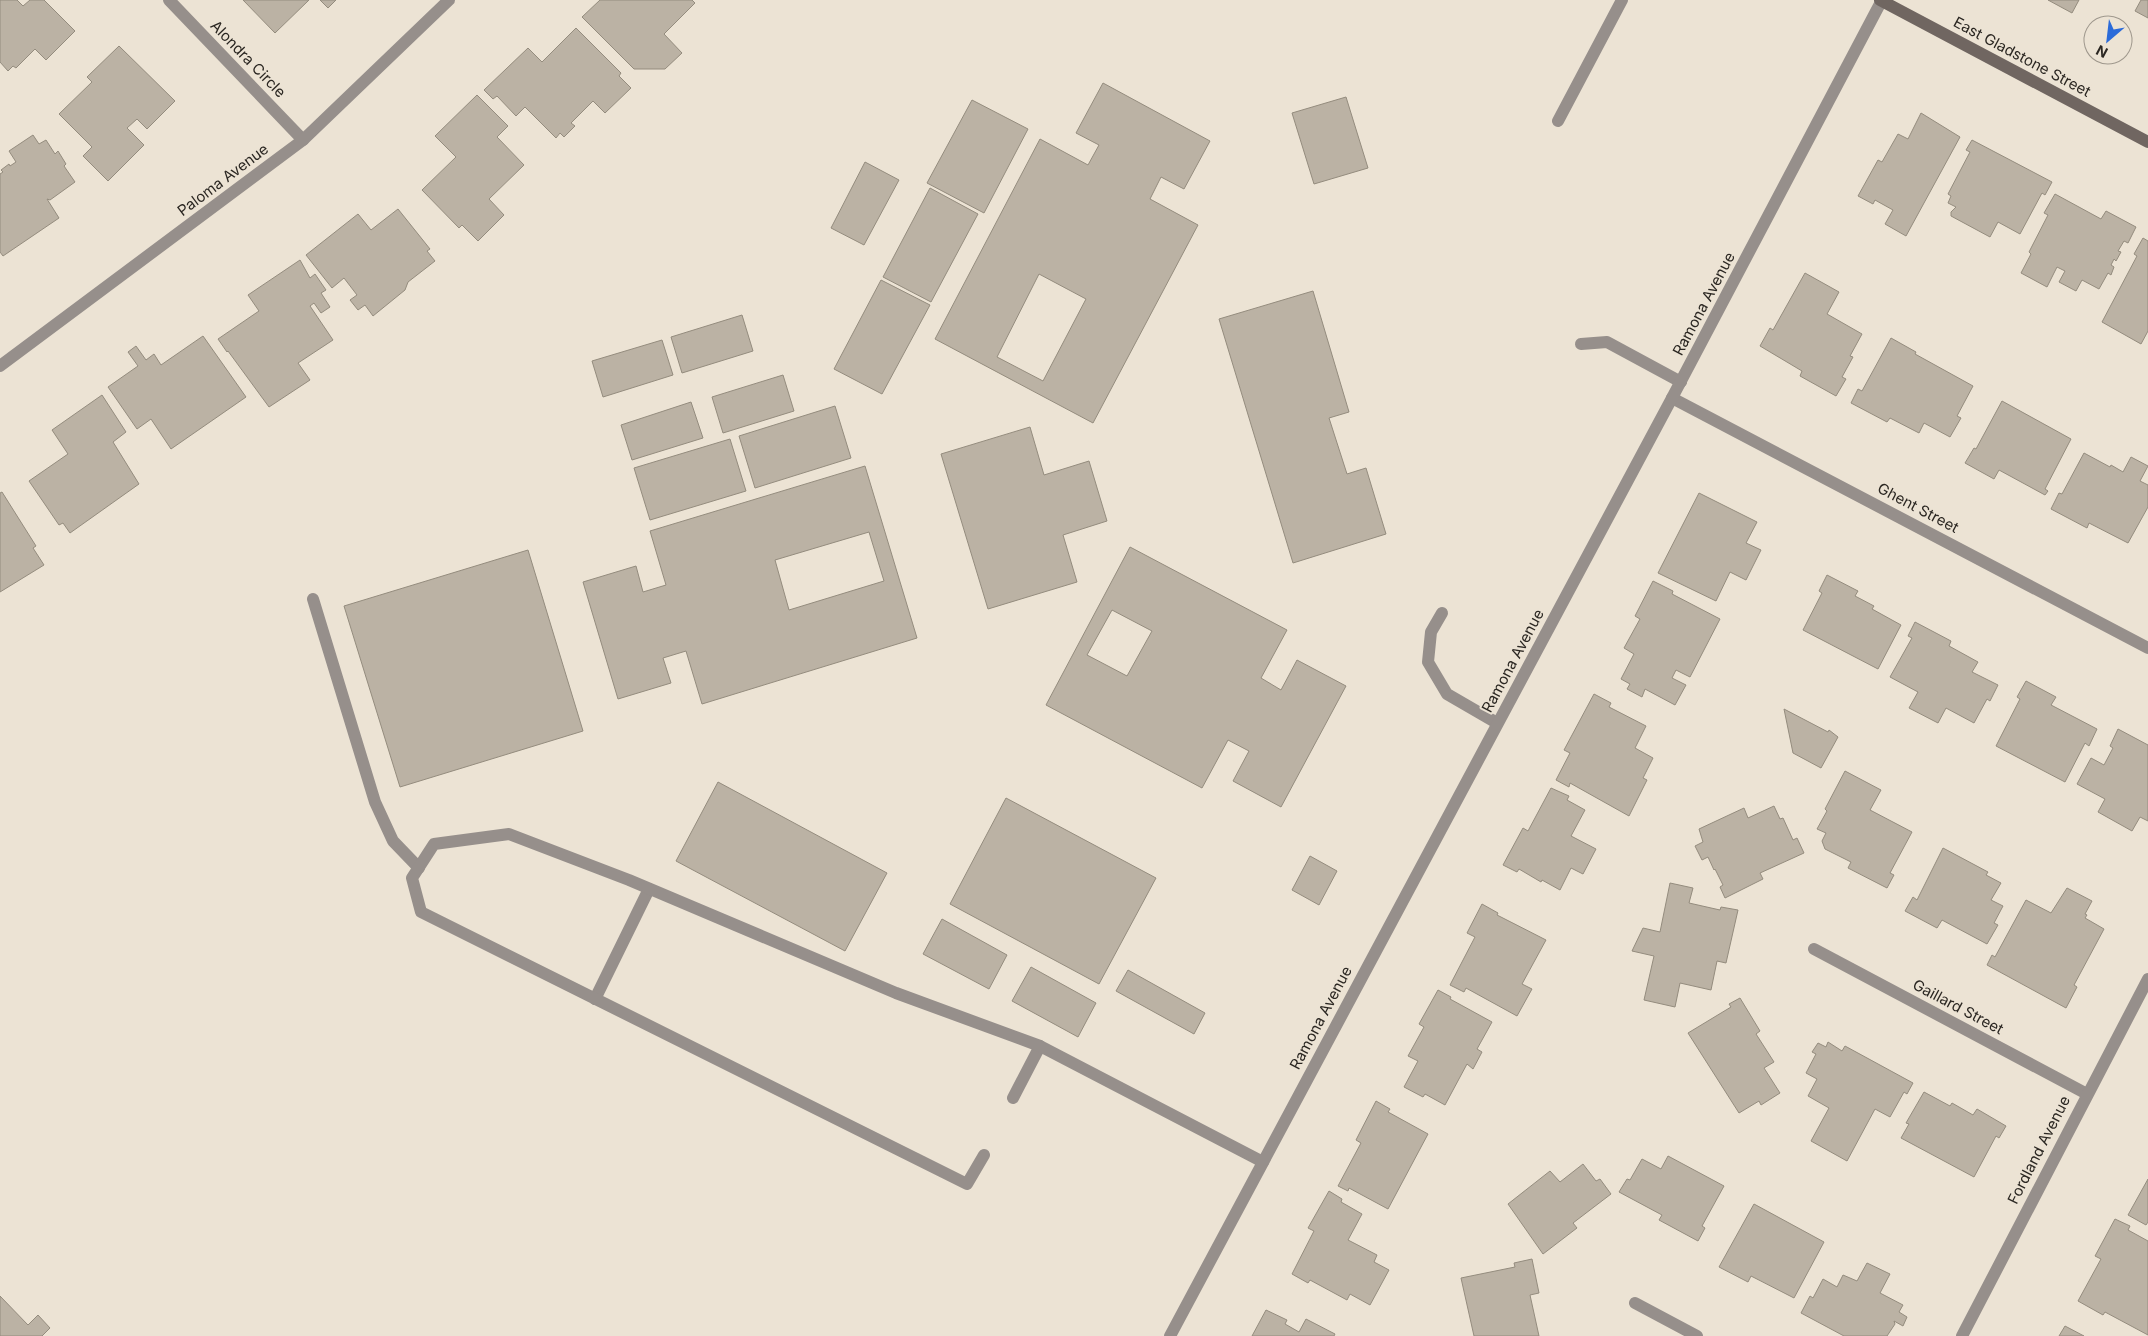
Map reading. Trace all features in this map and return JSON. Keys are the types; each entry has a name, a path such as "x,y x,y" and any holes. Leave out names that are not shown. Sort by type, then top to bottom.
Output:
{"street":[{"name":"Alondra Circle","path":"168,0 303,140"},
{"name":"Paloma Avenue","path":"0,366 303,140 449,0"},
{"path":"1558,121 1622,0"},
{"name":"East Gladstone Street","path":"1881,0 2148,142"},
{"name":"Ramona Avenue","path":"1170,1336 1681,382 1881,0"},
{"path":"1581,344 1607,342 1681,382"},
{"name":"Ghent Street","path":"1672,398 2148,648"},
{"path":"313,599 375,802 393,841 418,868"},
{"path":"1442,613 1431,632 1428,662 1447,694 1498,724"},
{"path":"984,1155 967,1184 421,912 412,878 434,844 509,834 649,888 896,993 1040,1046 1263,1162"},
{"path":"595,999 649,888"},
{"name":"Gaillard Street","path":"1814,949 2086,1094"},
{"name":"Fordland Avenue","path":"1962,1336 2086,1094 2148,979"},
{"path":"1013,1098 1040,1046"},
{"path":"1635,1303 1697,1336"}],"building":[{"path":"0,0 17,0 23,6 30,0 44,0 75,31 46,60 35,49 16,68 13,66 8,71 0,62"},
{"path":"243,0 309,0 275,33"},
{"path":"320,0 336,0 328,8"},
{"path":"600,0 692,0 695,3 664,34 682,53 665,69 634,69 582,17"},
{"path":"2048,0 2079,0 2072,13"},
{"path":"2141,0 2148,0 2148,18 2135,11"},
{"path":"576,28 621,73 619,76 631,88 605,113 593,101 571,123 575,126 564,137 560,133 556,138 525,107 516,116 497,96 493,99 484,90 528,48 542,62"},
{"path":"119,46 175,101 147,129 137,119 127,128 144,145 108,181 83,156 92,147 59,114 92,82 87,77"},
{"path":"1103,83 1210,141 1184,189 1161,177 1150,199 1198,225 1093,423 935,339 1040,139 1088,165 1099,145 1076,133","holes":["1039,274 1086,299 1043,381 997,357"]},
{"path":"477,95 508,126 497,137 524,165 489,199 504,215 478,241 462,225 459,228 422,190 456,157 435,136"},
{"path":"1346,97 1368,168 1314,184 1292,113"},
{"path":"972,100 1028,129 984,213 927,183"},
{"path":"1921,113 1960,137 1906,236 1885,224 1893,210 1875,200 1873,204 1858,196 1878,160 1882,162 1898,134 1908,139"},
{"path":"33,135 39,144 46,140 55,154 58,151 66,164 64,166 75,182 50,200 47,199 59,218 3,256 0,252 0,174 3,172 1,170 9,164 10,166 16,162 9,151"},
{"path":"1972,140 2052,182 2045,195 2042,193 2020,234 1998,222 1990,237 1951,216 1951,212 1956,207 1948,203 1951,196 1948,194 1970,152 1966,150"},
{"path":"865,162 899,180 864,245 831,228"},
{"path":"930,188 978,214 931,302 883,277"},
{"path":"2055,194 2101,219 2106,211 2136,227 2128,243 2124,241 2118,251 2121,252 2116,261 2114,259 2111,265 2114,267 2111,275 2108,273 2099,289 2082,280 2076,291 2059,282 2065,271 2057,267 2047,287 2021,273 2031,254 2029,252 2048,215 2044,213"},
{"path":"398,209 430,249 427,251 435,261 408,282 405,290 373,316 365,305 358,310 350,300 357,295 344,278 332,288 306,255 358,214 371,230"},
{"path":"2143,238 2148,241 2148,331 2141,344 2102,322 2137,256 2134,254"},
{"path":"300,260 310,278 315,274 326,290 321,293 330,307 321,313 314,303 310,306 333,340 298,363 310,380 269,407 218,339 259,311 248,295"},
{"path":"1805,273 1839,292 1827,314 1862,334 1850,356 1853,357 1842,377 1846,379 1836,396 1800,376 1802,371 1760,346 1770,328 1773,330"},
{"path":"881,280 930,305 882,394 834,369"},
{"path":"1313,291 1349,412 1329,418 1347,474 1366,468 1386,534 1293,563 1219,319"},
{"path":"742,315 753,351 682,373 671,337"},
{"path":"203,336 246,397 171,449 151,419 137,429 108,387 138,366 128,352 136,346 146,360 154,354 161,365"},
{"path":"1891,338 1916,352 1915,354 1973,386 1957,416 1961,418 1950,437 1924,423 1919,433 1890,418 1887,422 1851,403 1858,389 1862,391"},
{"path":"662,340 673,375 603,397 592,361"},
{"path":"783,375 794,411 723,433 712,397"},
{"path":"102,395 126,432 113,442 139,484 70,533 63,523 59,525 29,481 68,454 52,430"},
{"path":"2002,401 2071,439 2045,489 2048,491 2045,495 1999,470 1994,479 1965,463 1974,448 1976,449"},
{"path":"691,402 703,438 632,460 621,425"},
{"path":"835,406 851,458 755,488 739,436"},
{"path":"1030,427 1044,475 1089,461 1107,521 1063,535 1077,582 988,609 941,454"},
{"path":"730,439 746,491 650,520 634,468"},
{"path":"2084,453 2123,472 2131,457 2148,466 2140,481 2148,485 2148,507 2128,543 2089,523 2087,528 2051,509 2059,493 2062,494"},
{"path":"865,466 917,638 702,704 686,651 663,658 671,683 618,699 583,582 636,566 643,592 666,585 650,531","holes":["869,532 884,581 789,610 775,560"]},
{"path":"2,492 36,546 33,548 44,565 0,592 0,493"},
{"path":"1699,493 1757,522 1746,543 1761,550 1746,580 1730,572 1716,601 1658,573"},
{"path":"1130,547 1287,630 1261,678 1281,690 1297,660 1346,686 1281,807 1233,781 1249,751 1228,740 1202,788 1046,705","holes":["1112,610 1152,631 1127,676 1087,655"]},
{"path":"528,550 583,731 400,787 344,606"},
{"path":"1827,575 1858,591 1855,596 1874,606 1872,609 1901,625 1878,669 1803,630 1822,593 1819,591"},
{"path":"1653,581 1673,591 1672,594 1720,619 1690,677 1676,670 1672,678 1686,685 1675,705 1645,689 1642,697 1627,689 1630,684 1621,679 1634,654 1624,648 1640,619 1635,616"},
{"path":"1915,622 1951,641 1949,646 1978,662 1972,672 1998,685 1990,701 1987,699 1974,723 1946,708 1938,723 1909,708 1918,692 1890,677 1912,638 1908,636"},
{"path":"2026,681 2056,697 2051,705 2097,729 2089,746 2085,743 2065,782 1996,746 2020,699 2017,697"},
{"path":"1594,694 1611,703 1609,707 1646,726 1635,748 1653,758 1643,778 1647,780 1629,816 1570,783 1569,787 1556,780 1570,753 1564,750"},
{"path":"1784,709 1828,732 1829,730 1838,737 1821,768 1793,753"},
{"path":"2118,729 2148,745 2148,821 2140,817 2132,831 2098,812 2105,799 2077,784 2091,758 2104,765 2113,748 2110,746"},
{"path":"1845,771 1881,790 1870,810 1912,832 1890,873 1894,875 1887,888 1848,868 1851,862 1825,849 1822,841 1826,833 1817,829"},
{"path":"718,782 887,873 845,951 676,861"},
{"path":"1551,788 1569,796 1567,800 1585,810 1571,836 1596,849 1583,874 1571,868 1560,890 1542,880 1541,882 1519,869 1517,872 1503,865 1523,828 1528,831"},
{"path":"1006,798 1156,878 1099,984 950,904"},
{"path":"1774,806 1780,819 1783,818 1793,840 1797,838 1804,853 1760,873 1763,879 1725,898 1720,887 1723,885 1715,869 1708,857 1702,860 1695,846 1703,842 1699,829 1744,808 1748,818"},
{"path":"1943,848 1988,872 1986,875 2001,883 1991,900 2003,906 1994,923 1998,925 1987,944 1942,920 1937,928 1905,911 1913,897 1917,900"},
{"path":"1310,856 1337,871 1319,905 1292,890"},
{"path":"1670,883 1693,888 1689,903 1720,910 1721,907 1738,910 1726,963 1717,961 1711,990 1680,983 1675,1007 1644,1000 1654,956 1632,951 1643,928 1660,932"},
{"path":"2067,888 2092,901 2085,914 2087,915 2085,918 2104,929 2074,985 2077,987 2066,1008 1987,965 1992,955 1995,957 2026,900 2051,913"},
{"path":"1482,904 1498,913 1497,915 1546,940 1522,984 1532,989 1517,1016 1466,988 1464,992 1450,985 1475,937 1467,933"},
{"path":"942,919 1007,955 989,989 923,954"},
{"path":"1031,967 1096,1003 1078,1037 1012,1001"},
{"path":"1128,970 1205,1013 1194,1034 1116,991"},
{"path":"1438,990 1451,997 1450,999 1492,1022 1477,1049 1482,1052 1473,1069 1467,1064 1445,1105 1425,1094 1423,1097 1404,1087 1418,1061 1408,1056 1424,1027 1419,1024"},
{"path":"1740,998 1760,1031 1756,1034 1774,1062 1764,1068 1780,1093 1761,1105 1759,1101 1739,1113 1688,1033 1731,1007 1729,1004"},
{"path":"1828,1042 1842,1051 1845,1046 1913,1083 1907,1094 1904,1092 1890,1117 1875,1109 1847,1161 1811,1141 1829,1108 1808,1096 1817,1079 1806,1073 1816,1054 1812,1052 1818,1043 1826,1047"},
{"path":"1924,1092 1950,1106 1952,1103 1973,1115 1977,1109 2006,1126 1999,1138 1996,1136 1974,1177 1901,1138 1909,1124 1906,1123"},
{"path":"1376,1101 1390,1109 1388,1112 1428,1134 1388,1209 1349,1188 1348,1191 1338,1186 1361,1143 1356,1140"},
{"path":"1668,1156 1724,1186 1702,1226 1705,1228 1698,1241 1659,1220 1662,1215 1619,1192 1627,1179 1630,1180 1642,1159 1661,1169"},
{"path":"1583,1164 1596,1181 1600,1179 1611,1194 1573,1223 1577,1228 1543,1254 1508,1204 1550,1171 1560,1182"},
{"path":"2148,1179 2148,1222 2146,1225 2128,1215"},
{"path":"1329,1191 1342,1199 1341,1202 1362,1214 1348,1240 1377,1255 1374,1262 1389,1270 1370,1305 1350,1294 1347,1300 1310,1280 1308,1283 1292,1274 1314,1231 1308,1228"},
{"path":"1754,1204 1824,1242 1794,1298 1751,1276 1748,1282 1719,1267"},
{"path":"2115,1219 2130,1226 2128,1230 2148,1241 2148,1335 2105,1312 2103,1315 2078,1301 2101,1259 2095,1256"},
{"path":"1532,1259 1539,1293 1530,1295 1539,1336 1474,1336 1461,1278 1515,1267 1514,1263"},
{"path":"1867,1263 1890,1274 1880,1293 1903,1305 1899,1312 1907,1317 1903,1326 1894,1321 1895,1324 1887,1336 1844,1336 1801,1313 1810,1296 1813,1298 1823,1279 1837,1287 1843,1275 1857,1281"},
{"path":"0,1296 28,1325 38,1315 50,1328 42,1336 0,1336"},
{"path":"1266,1310 1287,1320 1285,1324 1299,1332 1306,1319 1335,1334 1334,1336 1252,1336"},
{"path":"2065,1326 2084,1336 2059,1336"}]}
